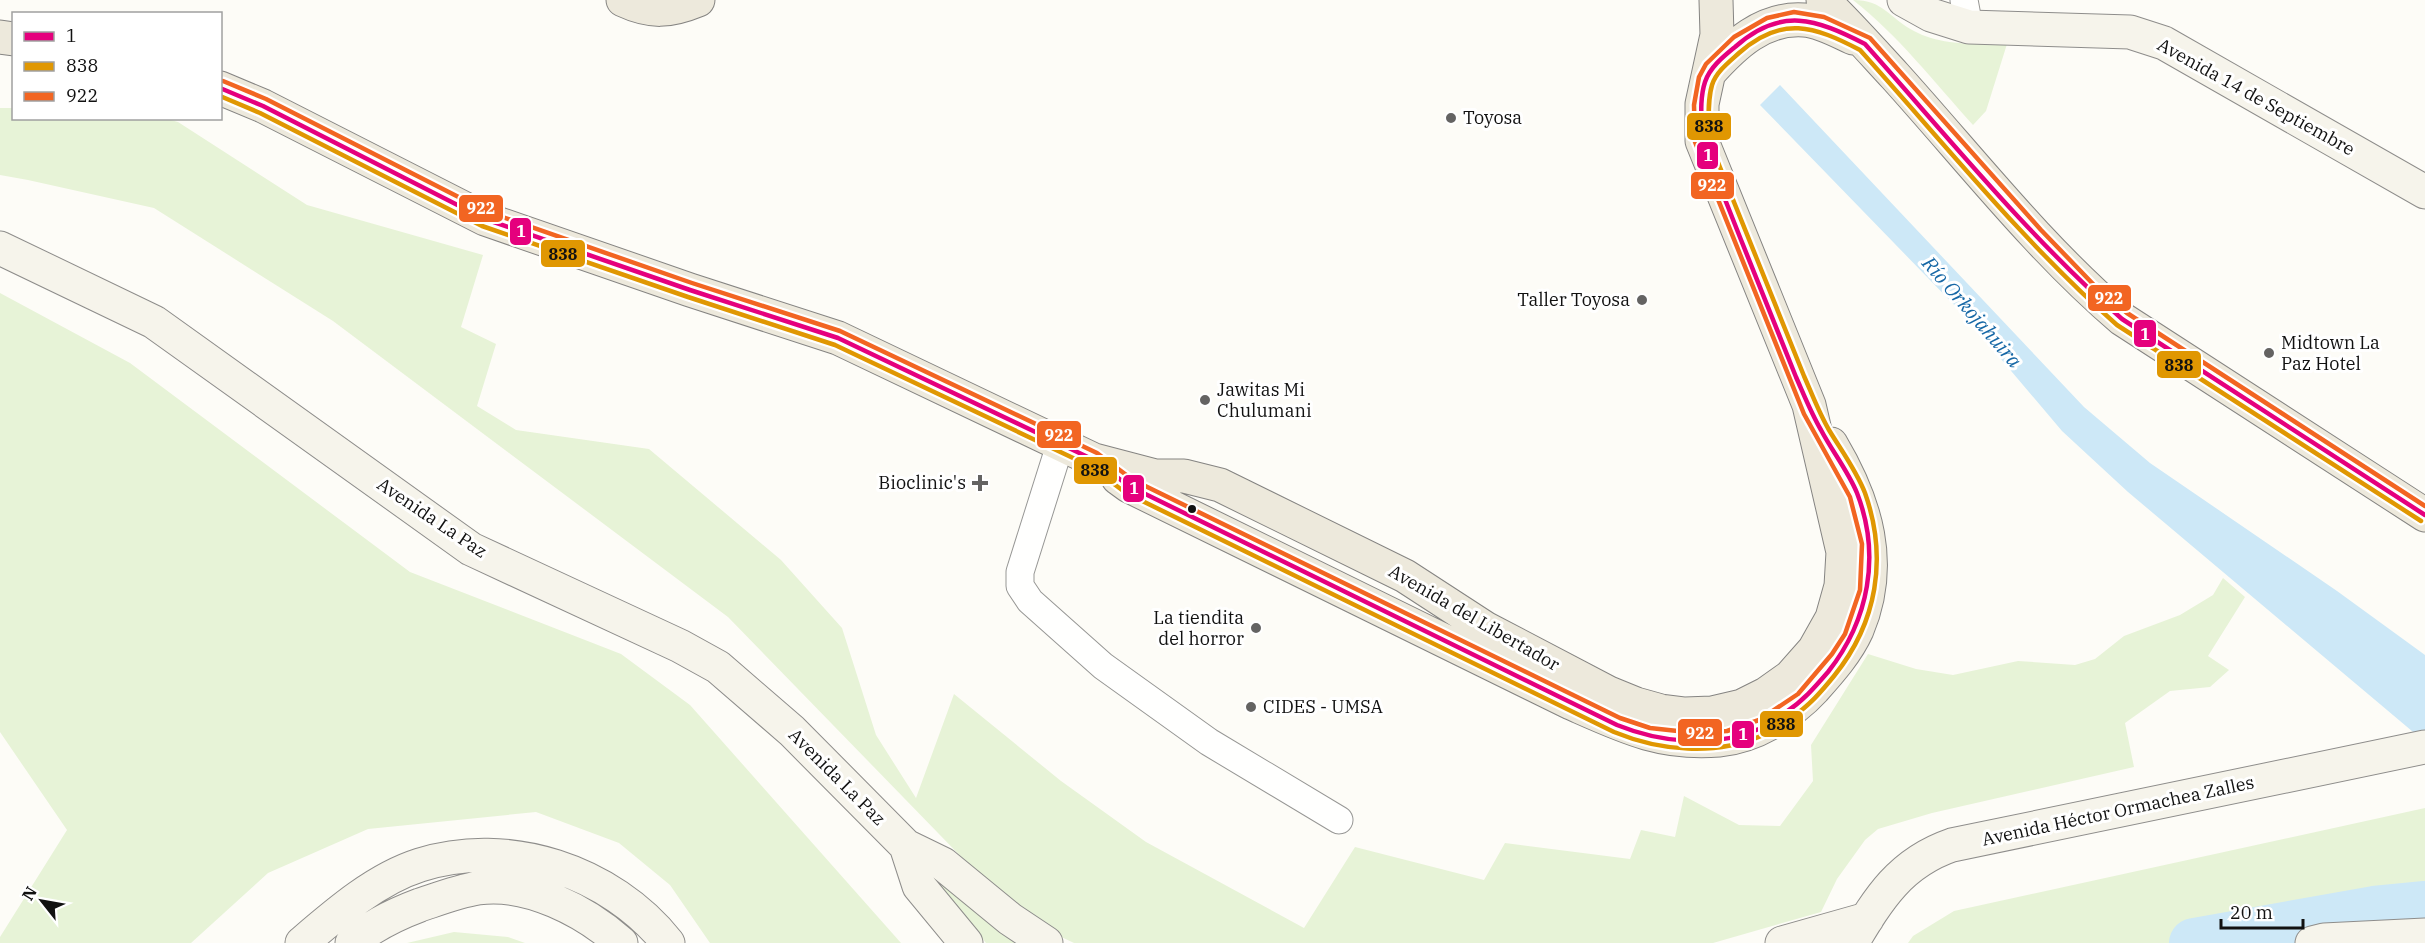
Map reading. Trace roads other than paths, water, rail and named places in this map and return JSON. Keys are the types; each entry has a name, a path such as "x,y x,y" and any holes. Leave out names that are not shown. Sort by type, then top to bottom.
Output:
{"main road":[{"path":"622,0 643,9 669,9 698,0"},
{"name":"Avenida del Libertador","path":"222,89 263,106 485,219 838,338 1094,460 1129,486 1571,703 1633,731 1671,739 1722,740 1759,729 1802,702 1835,665 1856,630 1869,590 1871,560 1868,528 1857,494 1843,465 1811,412 1702,141 1702,104 1717,36 1716,0"},
{"path":"1724,0 1744,22 1760,28"},
{"path":"1822,0 1865,44 2088,290 2122,319 2425,515"},
{"name":"Avenida 14 de Septiembre","path":"1904,0 1930,15 1966,13 2130,32 2164,43 2425,192"},
{"path":"1709,73 1736,43 1760,28 1784,21 1805,20 1828,27 1865,44"},
{"name":"Avenida La Paz","path":"0,248 154,322 471,549 680,646 718,667 792,731 906,846 943,864 1010,919 1046,943"},
{"name":"Avenida Héctor Ormachea Zalles","path":"1859,931 1887,888 1902,873 1918,860 1952,845 2411,750"},
{"name":"Avenida La Paz","path":"906,846 919,886 966,943"},
{"path":"302,943 339,912 384,881 420,865 458,856 497,855 542,862 579,874 622,898 668,943"},
{"path":"352,943 398,913 479,888 512,889 560,902 600,925 621,943"},
{"path":"1782,943 1859,931"},
{"path":"2312,943 2324,940 2425,935"}],"street":[{"path":"1060,445 1020,572 1020,586 1030,601 1103,666 1209,742 1339,820"}],"water":[{"name":"Río Orkojahuira","path":"1780,85 2084,407 2150,463 2337,591 2425,655 2425,742 2128,492 2062,431 1962,313 1760,105"}],"waterway":[{"path":"2194,943 2374,911 2425,906"}],"place":[{"name":"Toyosa","path":"1451,118"},
{"name":"Taller Toyosa","path":"1642,300"},
{"name":"Midtown La Paz Hotel","path":"2269,353"},
{"name":"Jawitas Mi Chulumani","path":"1205,400"},
{"name":"Bioclinic's","path":"980,483"},
{"name":"La tiendita del horror","path":"1256,628"},
{"name":"CIDES - UMSA","path":"1251,707"}]}
